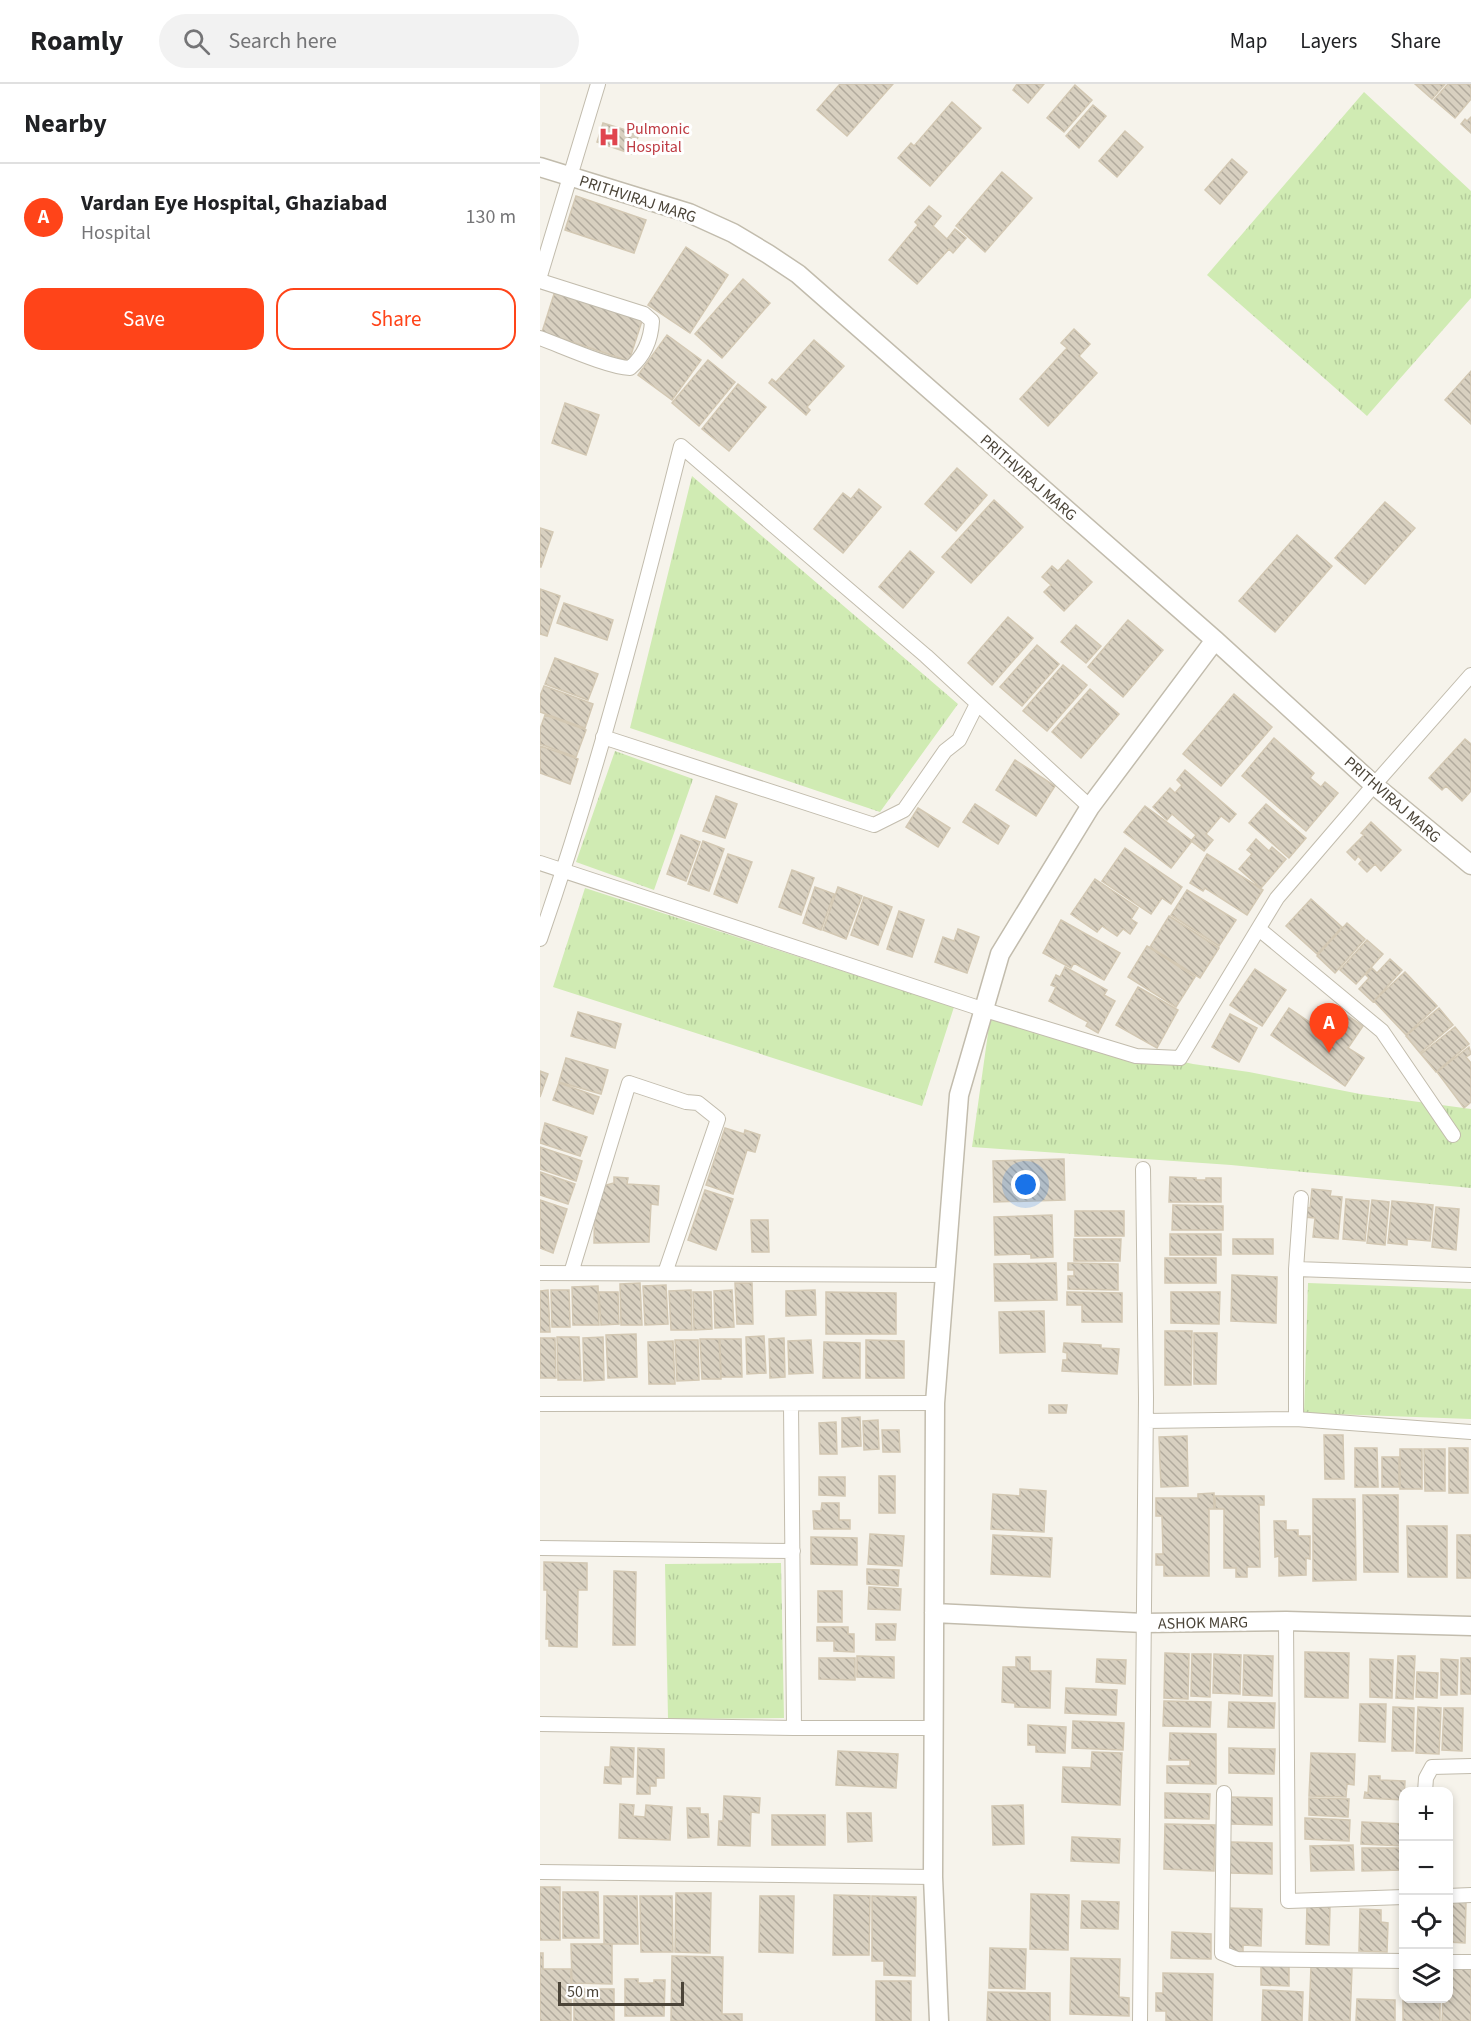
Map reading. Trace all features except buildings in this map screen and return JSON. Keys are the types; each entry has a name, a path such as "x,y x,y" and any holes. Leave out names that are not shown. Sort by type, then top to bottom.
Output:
{"street":[{"path":"540,276 598,84"},
{"name":"PRITHVIRAJ MARG","path":"540,167 689,213 740,238 798,274 1215,640 1374,785 1471,865"},
{"path":"540,281 644,314 652,321 652,330 644,353 630,368 604,362 540,338"},
{"path":"540,939 564,871 636,623 681,446 926,657 1090,807"},
{"path":"939,2021 933,1877 935,1404 959,1095 1000,954 1090,807 1215,640"},
{"path":"540,863 985,1010 1136,1056 1180,1058 1277,898 1471,675"},
{"path":"603,737 874,825 904,810 945,751 959,740 977,704"},
{"path":"1259,929 1382,1031 1453,1135"},
{"path":"572,1273 629,1083 686,1102 698,1103 718,1119 665,1273"},
{"path":"1140,2021 1146,1421 1143,1168"},
{"path":"1296,1419 1296,1269 1301,1198"},
{"path":"1296,1269 1471,1275"},
{"path":"540,1273 944,1275"},
{"path":"540,1404 935,1404"},
{"path":"791,1405 794,1728"},
{"path":"1146,1421 1296,1419 1471,1432"},
{"path":"540,1548 793,1551"},
{"name":"ASHOK MARG","path":"934,1612 1144,1623 1286,1621 1471,1626"},
{"path":"1286,1621 1288,1901 1399,1897"},
{"path":"540,1724 934,1728"},
{"path":"1425,1787 1426,1779 1432,1767 1471,1766"},
{"path":"1224,1793 1222,1953 1237,1959 1399,1961"},
{"path":"540,1872 933,1877"},
{"path":"1453,1896 1471,1895"},
{"path":"1453,1962 1471,1962"}],"green space":[{"path":"1364,92 1471,191 1471,298 1367,416 1207,275"},
{"path":"692,476 958,704 880,812 630,728"},
{"path":"615,751 693,779 654,890 576,862"},
{"path":"585,888 954,1007 922,1106 553,987"},
{"path":"990,1019 1193,1064 1249,1072 1360,1094 1471,1109 1471,1188 1231,1165 972,1147"},
{"path":"1308,1283 1471,1289 1471,1419 1304,1413"},
{"path":"781,1563 784,1718 668,1719 665,1564"}],"place":[{"name":"Pulmonic Hospital","path":"609,137"},
{"name":"Vardan Eye Hospital, Ghaziabad","path":"1329,1053"}]}
